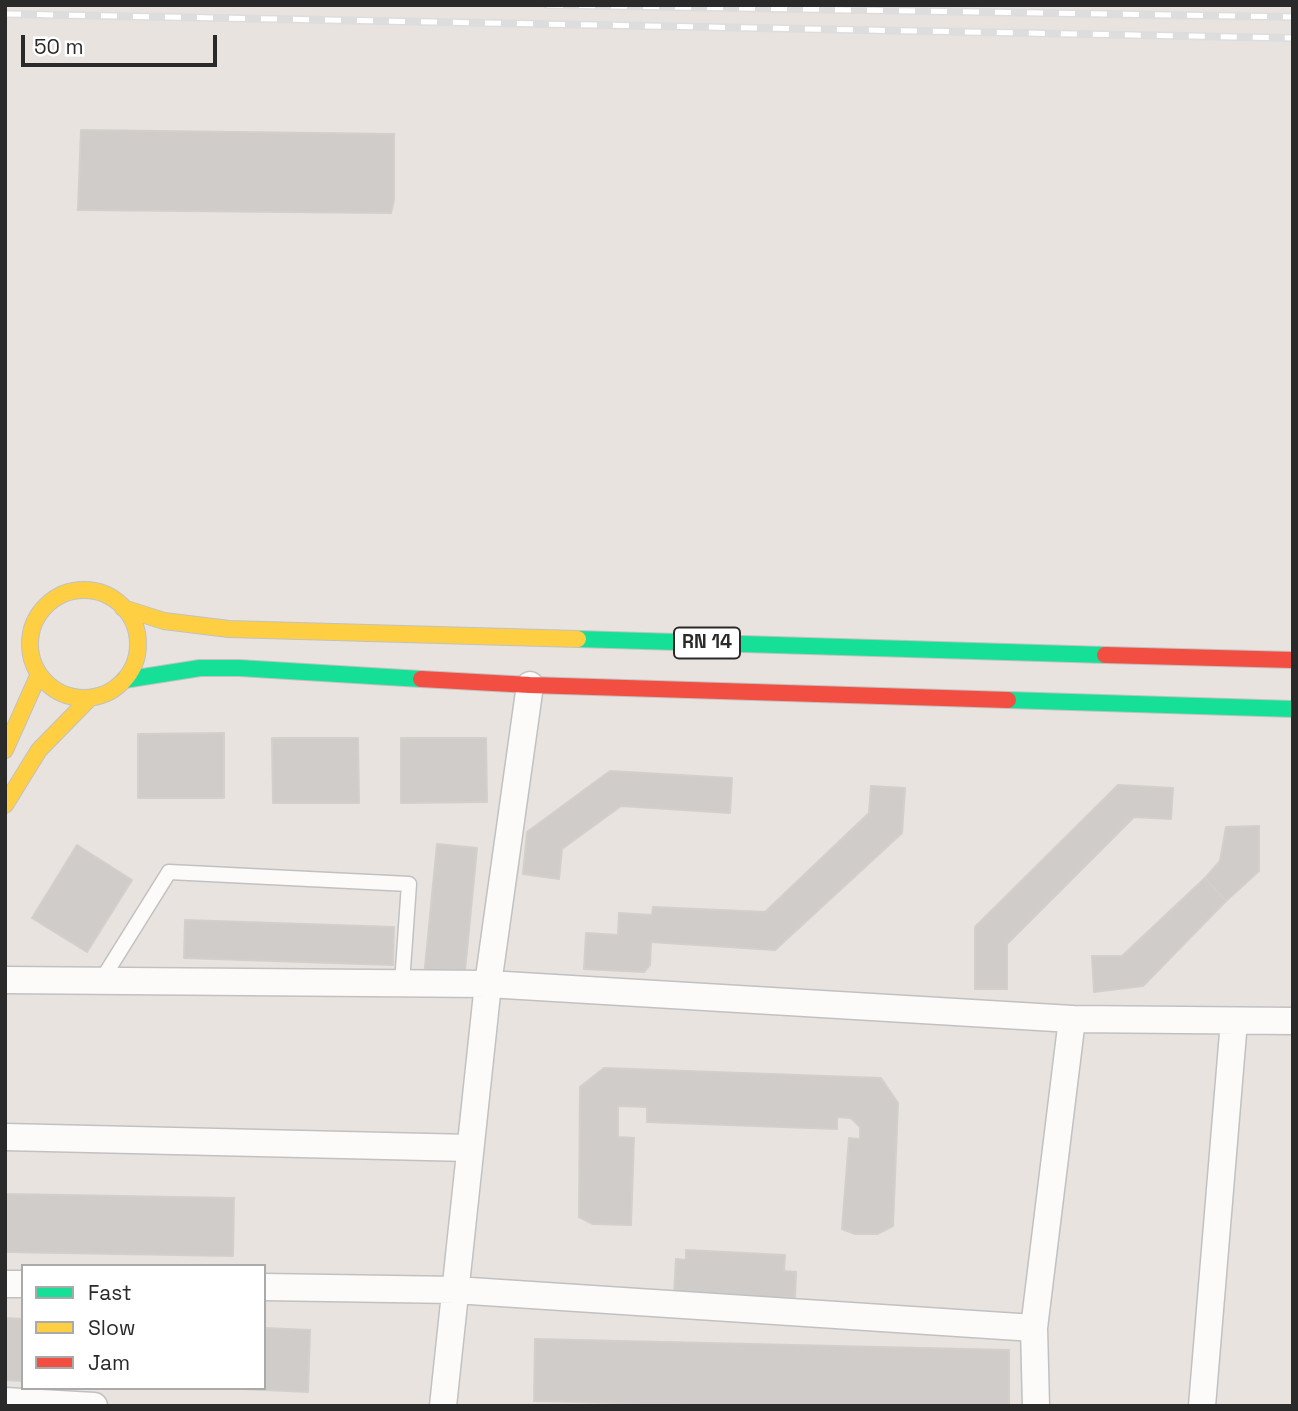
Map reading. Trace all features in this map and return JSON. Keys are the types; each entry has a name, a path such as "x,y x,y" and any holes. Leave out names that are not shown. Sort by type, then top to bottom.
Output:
{"main road":[{"path":"86,590 104,594 123,608 131,619 137,636 137,655 131,672 124,680 105,694 89,699 56,691 39,674 30,649 31,632 51,601 67,592 86,590"},
{"name":"RN 14","path":"123,608 164,621 229,629 1293,660"},
{"path":"18,614 43,610"},
{"name":"RN 14","path":"124,680 200,668 239,668 530,685 1293,709"},
{"path":"17,669 39,674"},
{"path":"5,750 39,674"},
{"path":"5,805 39,750 89,699"}],"street":[{"path":"443,1406 488,984 530,685"},
{"path":"5,980 488,984 1072,1019 1293,1021"},
{"path":"1036,1406 1034,1328 1072,1019"},
{"path":"1202,1406 1234,1021"},
{"path":"5,1137 470,1148"},
{"path":"266,1287 455,1290 1034,1328"},
{"path":"22,1403 94,1406"}],"lane":[{"path":"101,981 170,872 410,884 401,983"}],"building":[{"path":"81,130 394,134 394,200 391,213 78,210"},
{"path":"224,733 224,798 138,798 138,734"},
{"path":"272,738 358,738 359,803 273,803"},
{"path":"401,738 486,738 487,802 401,803"},
{"path":"610,771 732,778 730,813 621,806 562,849 559,879 523,874 527,832"},
{"path":"1118,785 1173,788 1171,819 1134,817 1007,944 1007,989 975,989 975,927"},
{"path":"871,786 905,788 902,833 775,950 651,942 650,965 644,972 584,969 586,933 618,935 619,913 652,915 653,907 765,912 869,813"},
{"path":"1259,826 1259,871 1226,901 1205,878 1220,861 1226,827"},
{"path":"437,844 477,848 464,981 424,977"},
{"path":"77,845 132,880 87,952 32,918"},
{"path":"1205,878 1226,901 1143,986 1094,992 1092,956 1122,956"},
{"path":"185,920 394,927 393,965 184,958"},
{"path":"604,1068 881,1078 898,1103 893,1226 877,1234 855,1234 842,1229 849,1138 860,1139 860,1127 851,1118 837,1117 837,1129 647,1122 647,1107 618,1106 618,1137 634,1138 631,1225 593,1224 579,1217 580,1087"},
{"path":"5,1194 234,1198 233,1256 5,1252"},
{"path":"686,1250 785,1255 784,1271 796,1272 795,1297 782,1297 782,1305 674,1294 676,1259 686,1260"},
{"path":"5,1318 21,1319 21,1381 5,1380"},
{"path":"266,1328 310,1330 308,1392 264,1390"},
{"path":"535,1339 1009,1350 1009,1406 750,1406 534,1401"}],"railway":[{"path":"547,5 1293,17"},
{"path":"5,14 1293,38"}],"traffic: fast":[{"path":"578,639 1105,655"},
{"path":"124,680 200,668 421,679"},
{"path":"1008,700 1293,709"}],"traffic: slow":[{"path":"84,590 105,594 122,606 134,623 138,644 134,665 122,682 105,694 84,698 63,694 46,682 34,665 30,644 34,623 46,606 63,594 84,590"},
{"path":"123,608 164,621 229,629 578,639"},
{"path":"5,750 39,674"},
{"path":"5,805 39,750 89,699"}],"traffic: jam":[{"path":"1105,655 1293,660"},
{"path":"421,679 1008,700"}]}
